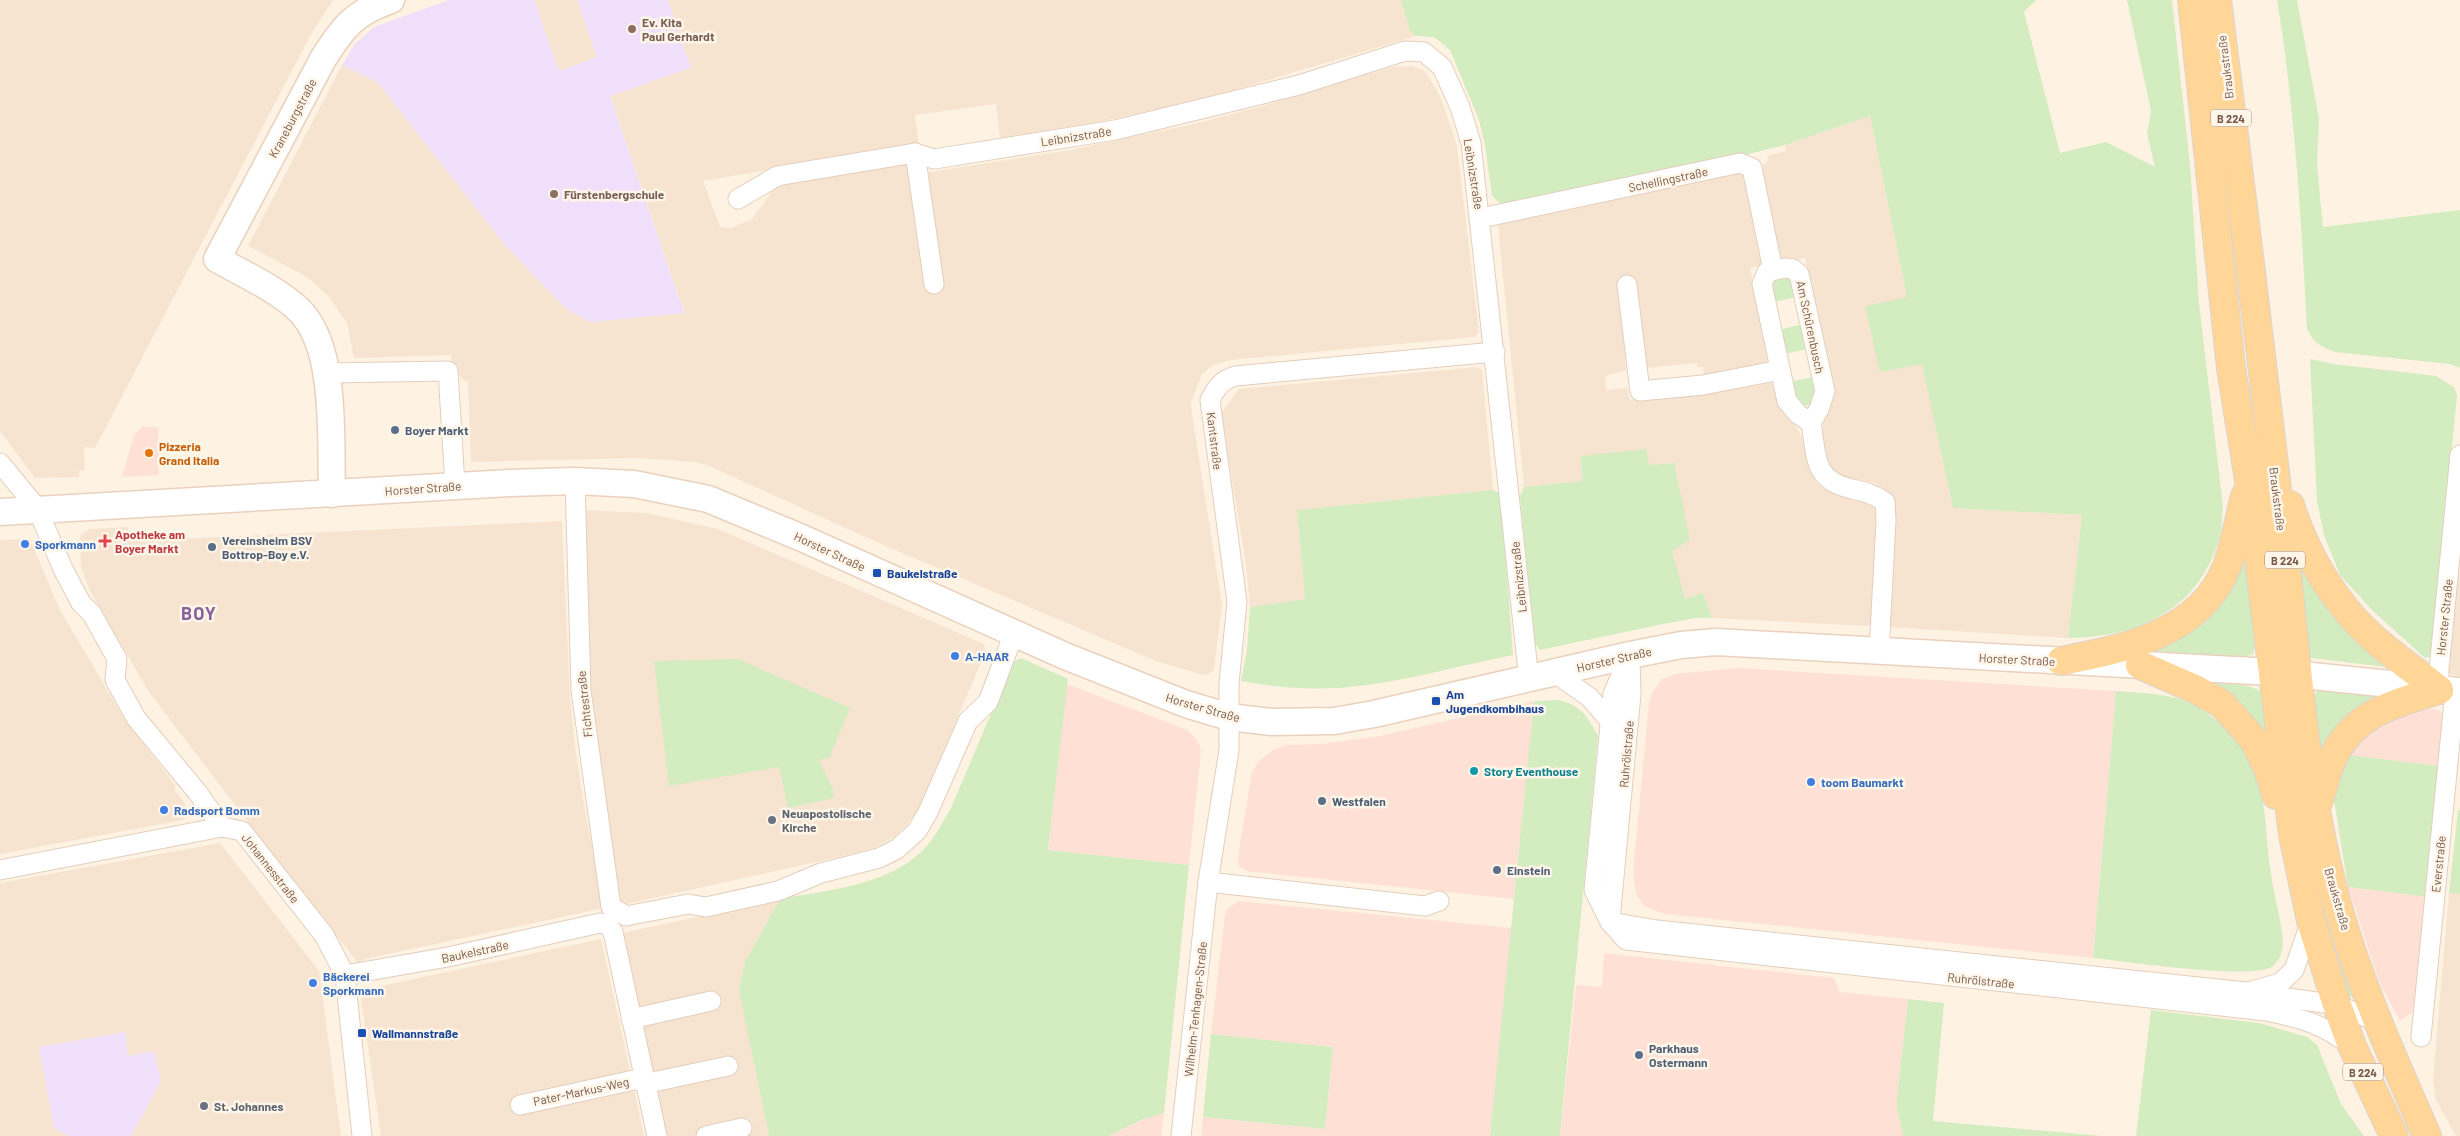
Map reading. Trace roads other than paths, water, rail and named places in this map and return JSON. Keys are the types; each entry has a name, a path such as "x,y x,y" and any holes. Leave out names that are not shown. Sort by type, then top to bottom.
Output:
{"main road":[{"name":"Kraneburgstraße","path":"328,373 320,344 302,312 285,298 217,258 323,59 341,29 372,6 391,0"},
{"name":"Braukstraße","path":"2192,0 2231,368 2284,673 2317,807 2332,886 2376,1021 2427,1136"},
{"name":"Braukstraße","path":"2217,0 2271,446 2293,835 2311,921 2337,1005 2352,1046 2394,1136"},
{"path":"328,373 332,494"},
{"path":"2271,446 2300,536 2331,588 2372,637 2452,691"},
{"path":"2061,661 2130,646 2167,631 2186,619 2216,586 2226,567 2249,480"},
{"name":"Horster Straße","path":"0,512 37,508 332,494 455,486 575,481 634,484 708,499 802,538 1109,675 1186,704 1229,717 1272,722 1334,721 1406,708 1630,655 1681,645 1716,642 2284,673 2452,691"},
{"path":"2140,665 2195,689 2226,708 2254,740 2268,769 2277,798 2293,835"},
{"path":"2317,807 2333,756 2361,720 2383,708 2452,691"}],"street":[{"name":"Leibnizstraße","path":"738,199 778,176 916,153 934,159 1115,130 1300,85 1405,50 1424,52 1442,67 1460,107 1471,143 1481,218 1529,680"},
{"path":"916,153 934,284"},
{"name":"Schellingstraße","path":"1481,218 1740,163 1752,168 1774,270"},
{"name":"Am Schürenbusch","path":"1774,270 1793,269 1799,274 1825,391 1819,409 1811,423"},
{"path":"1774,270 1766,272 1762,284 1787,402 1798,414 1811,423 1817,460 1823,476 1839,486 1875,494 1884,502 1886,521 1879,652"},
{"path":"1627,285 1640,391 1703,385 1780,370"},
{"name":"Kantstraße","path":"1229,717 1237,602 1210,414 1210,400 1216,388 1227,378 1244,374 1495,352"},
{"path":"328,373 448,371 455,486"},
{"name":"Horster Straße","path":"2452,691 2439,669 2460,455"},
{"path":"0,463 37,508 81,603 92,614 117,659 115,680 136,718 222,827 0,870"},
{"name":"Fichtestraße","path":"575,481 581,690 612,907 626,916 688,904 706,907 778,891 821,872 879,858 897,849 917,831 928,812 968,721 988,702 1014,633"},
{"name":"Ruhrölstraße","path":"1630,655 1613,694 1594,890 1610,922 1626,940 2266,1012 2307,1020 2330,1030 2352,1046"},
{"name":"Ruhrölstraße","path":"1610,922 1630,694 1630,655"},
{"name":"Ruhrölstraße","path":"1555,673 1589,697 1611,722"},
{"name":"Everstraße","path":"2421,1037 2452,691"},
{"name":"Wilhelm-Tenhagen-Straße","path":"1181,1136 1208,882 1228,750 1229,717"},
{"name":"Johannesstraße","path":"222,827 242,831 324,936 345,975 362,1136"},
{"path":"1208,882 1425,906 1439,901"},
{"path":"2246,992 2280,983 2294,970 2311,921"},
{"name":"Ruhrölstraße","path":"1610,922 1657,930 2246,992"},
{"name":"Baukelstraße","path":"345,975 448,957 604,923"},
{"name":"Pater-Markus-Weg","path":"604,923 613,932 656,1136"},
{"path":"2246,992 2337,1005 2376,1021"},
{"path":"631,1019 711,1001"},
{"name":"Pater-Markus-Weg","path":"520,1105 728,1066"},
{"path":"706,1136 742,1128"}],"place":[{"name":"Ev. Kita Paul Gerhardt","path":"632,29"},
{"name":"Fürstenbergschule","path":"554,194"},
{"name":"Boyer Markt","path":"395,430"},
{"name":"Pizzeria Grand Italia","path":"149,453"},
{"name":"Apotheke am Boyer Markt","path":"105,541"},
{"name":"Sporkmann","path":"25,544"},
{"name":"Vereinsheim BSV Bottrop-Boy e.V.","path":"212,547"},
{"name":"Baukelstraße","path":"877,573"},
{"name":"A-HAAR","path":"955,656"},
{"name":"Am Jugendkombihaus","path":"1436,701"},
{"name":"Story Eventhouse","path":"1474,771"},
{"name":"toom Baumarkt","path":"1811,782"},
{"name":"Westfalen","path":"1322,801"},
{"name":"Radsport Bomm","path":"164,810"},
{"name":"Neuapostolische Kirche","path":"772,820"},
{"name":"Einstein","path":"1497,870"},
{"name":"Bäckerei Sporkmann","path":"313,983"},
{"name":"Wallmannstraße","path":"362,1033"},
{"name":"Parkhaus Ostermann","path":"1639,1055"},
{"name":"St. Johannes","path":"204,1106"}],"district":[{"name":"BOY","path":"199,613"}]}
